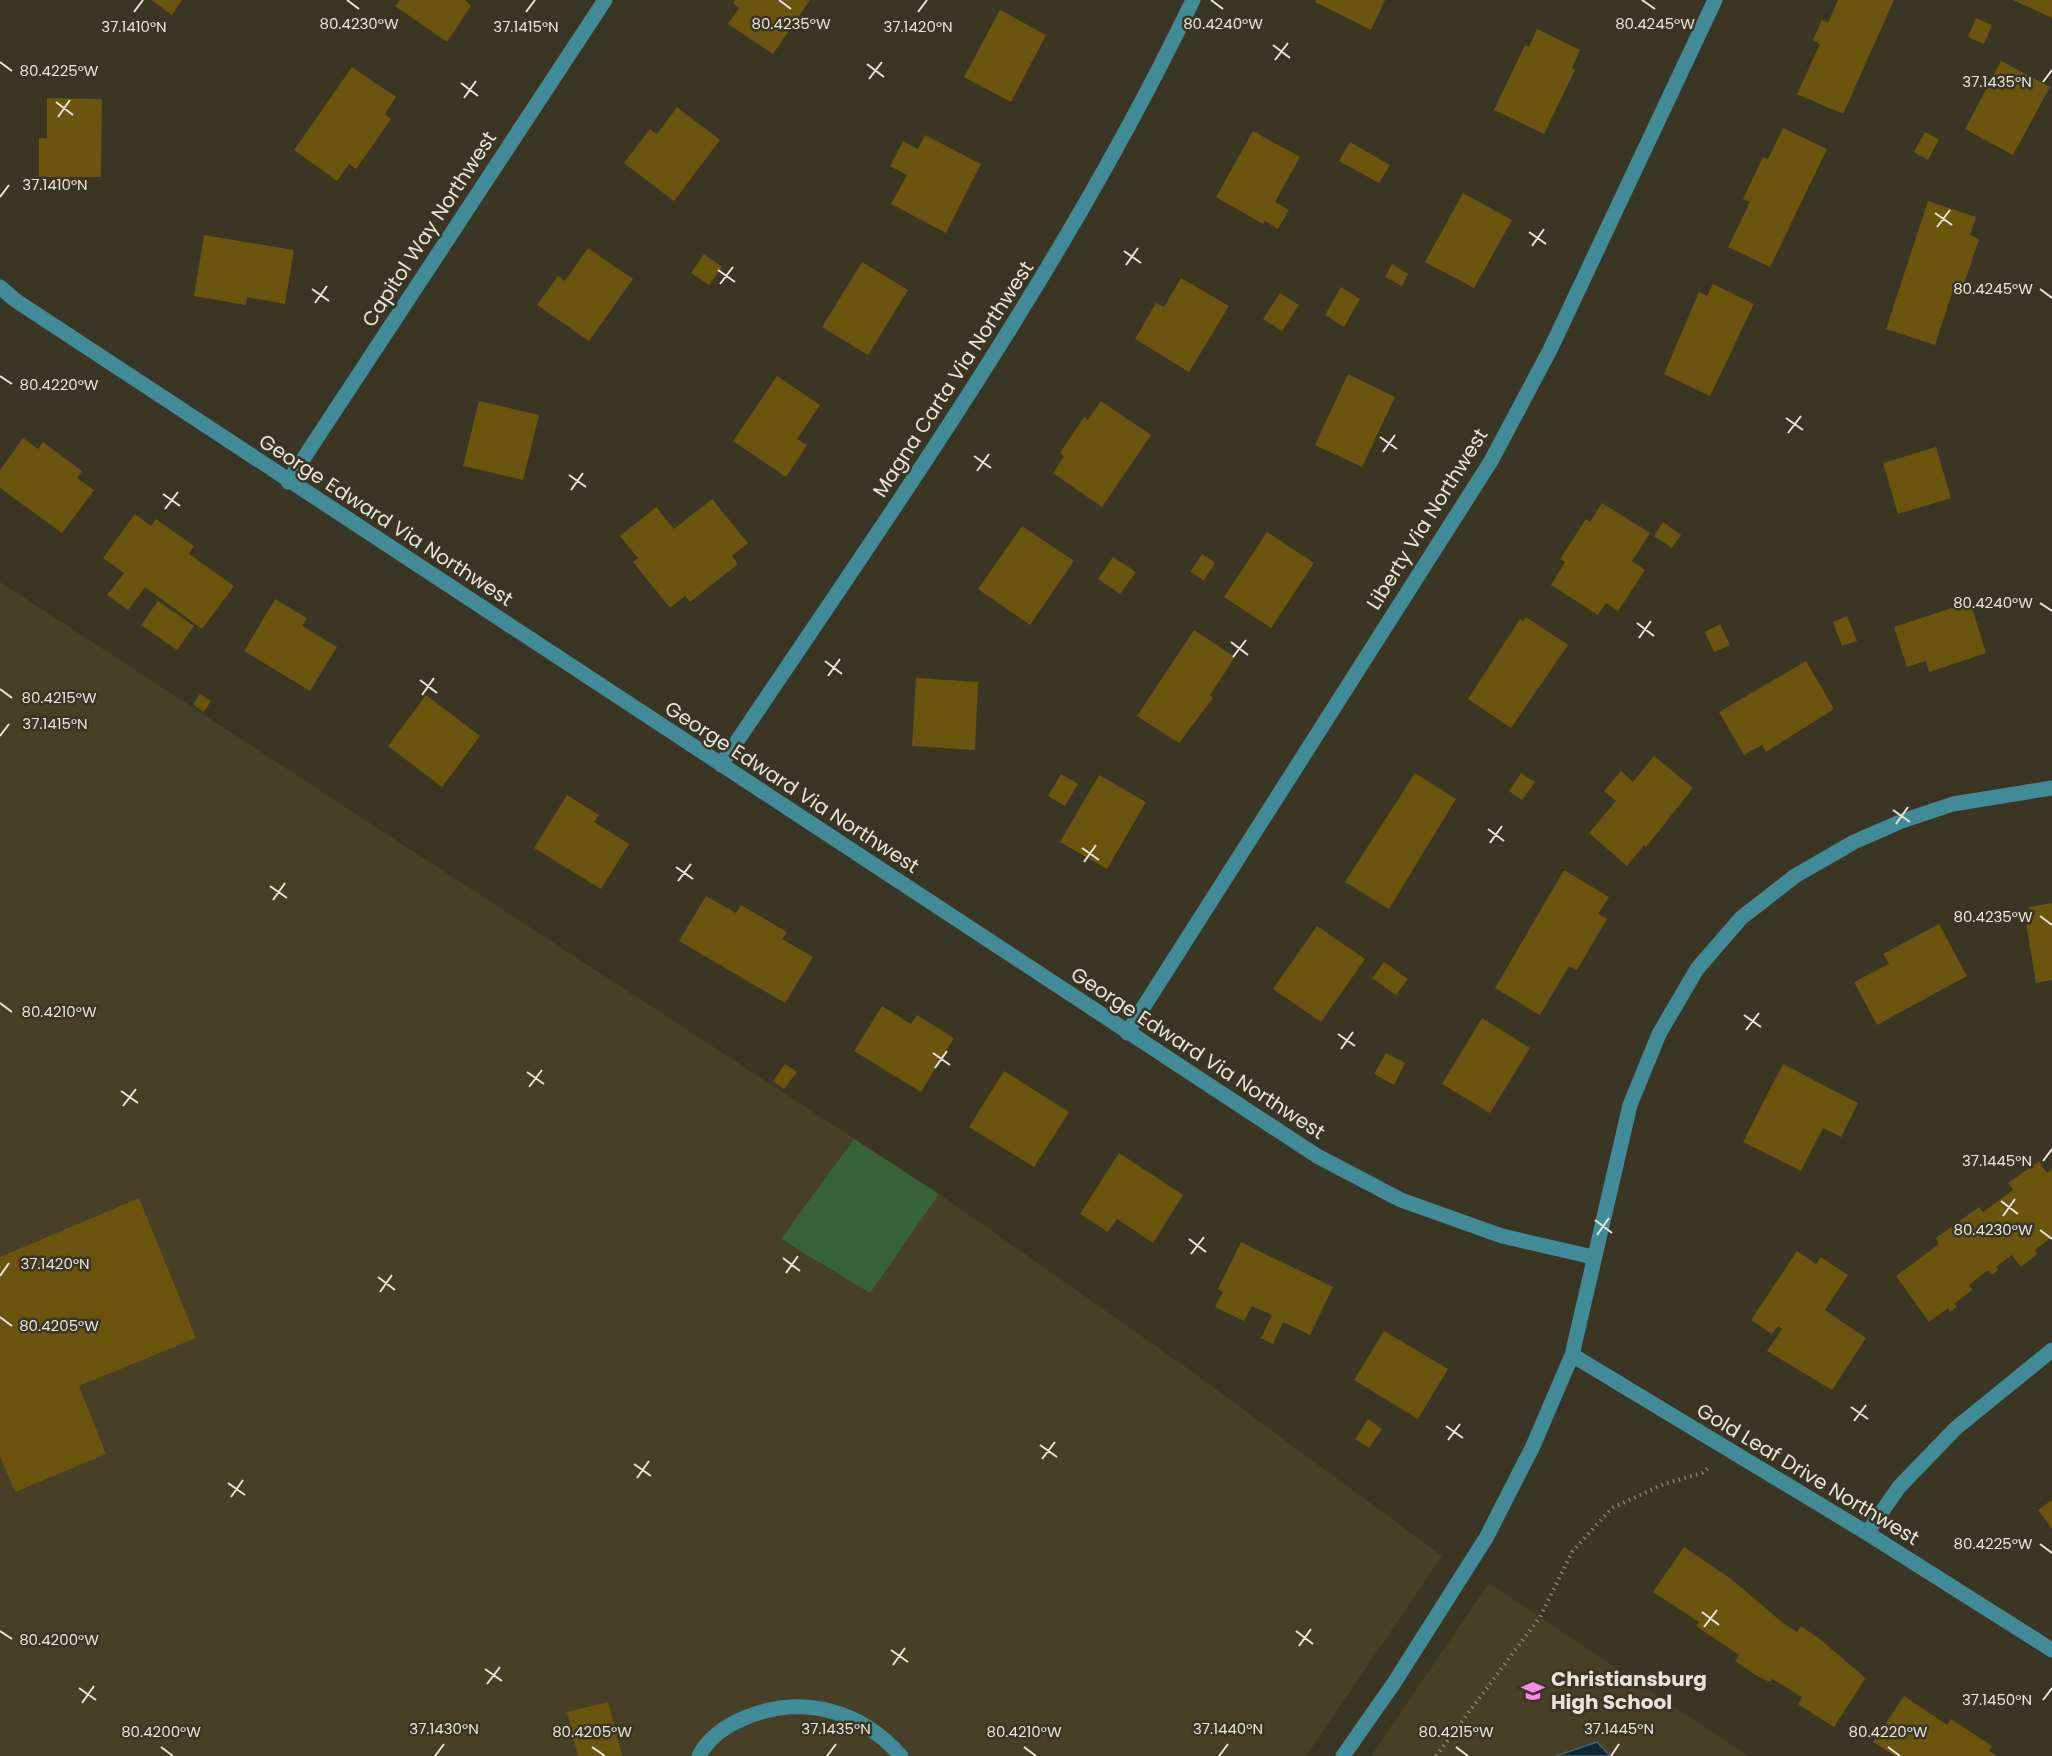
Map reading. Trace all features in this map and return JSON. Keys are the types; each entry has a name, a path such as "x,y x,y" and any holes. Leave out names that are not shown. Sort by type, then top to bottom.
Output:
{"street":[{"name":"Capitol Way Northwest","path":"288,482 605,0"},
{"name":"Magna Carta Via Northwest","path":"721,765 942,436 1051,266 1167,55 1193,0"},
{"name":"Liberty Via Northwest","path":"1126,1033 1491,461 1550,350 1715,0"},
{"name":"George Edward Via Northwest","path":"0,287 15,300 288,482 1126,1033 1317,1155 1401,1200 1502,1236 1593,1257"},
{"path":"1343,1756 1394,1683 1485,1538 1533,1446 1572,1355 1630,1105 1659,1034 1697,969 1741,918 1795,876 1854,842 1902,821 1953,804 2052,789"},
{"path":"1867,1533 1899,1486 1956,1428 2052,1350"},
{"name":"Gold Leaf Drive Northwest","path":"1572,1355 1867,1533 2052,1650"},
{"path":"699,1756 705,1743 729,1724 760,1712 787,1706 813,1706 843,1713 869,1727 901,1756"}],"path":[{"path":"1436,1756 1540,1617 1572,1552 1612,1508 1664,1484 1702,1473 1730,1450"}],"shaded area":[{"path":"0,582 939,1194 1187,1368 1442,1556 1306,1756 0,1756"},
{"name":"Christiansburg High School","path":"1489,1583 1748,1756 1371,1756"}],"green space":[{"path":"854,1139 939,1194 870,1293 781,1239"}],"water":[{"path":"1597,1742 1610,1756 1556,1756"}],"building":[{"path":"151,0 182,0 172,15"},
{"path":"400,0 465,0 471,6 447,42 395,6"},
{"path":"735,0 810,0 773,54 728,24 739,8 733,3"},
{"path":"1316,0 1385,0 1371,30 1315,2"},
{"path":"1838,0 1894,0 1843,114 1797,94 1820,44 1813,40 1822,20 1828,23"},
{"path":"2013,0 2052,0 2052,18"},
{"path":"1000,10 1046,35 1011,102 964,77"},
{"path":"1976,18 1992,25 1984,44 1968,37"},
{"path":"1537,29 1580,50 1572,68 1575,70 1544,134 1494,110 1525,45 1529,47"},
{"path":"2001,61 2050,87 2013,155 1965,129"},
{"path":"352,67 396,97 385,114 391,119 356,169 349,164 337,181 294,150"},
{"path":"47,98 102,99 101,177 39,177 39,138 47,138"},
{"path":"677,107 720,140 674,201 624,163 650,129 657,134"},
{"path":"1783,128 1827,149 1770,267 1728,247 1750,202 1743,199 1763,157 1768,159"},
{"path":"1253,131 1300,157 1275,202 1289,210 1278,229 1265,221 1263,224 1216,197"},
{"path":"1925,132 1939,139 1928,160 1914,152"},
{"path":"925,135 981,164 946,233 891,204 907,175 890,166 903,141 918,149"},
{"path":"1350,142 1390,165 1379,183 1339,161"},
{"path":"1463,193 1512,220 1474,288 1425,262"},
{"path":"1928,201 1976,217 1970,235 1979,239 1960,296 1952,293 1935,345 1886,329"},
{"path":"204,235 294,250 285,304 247,297 246,305 194,296"},
{"path":"588,248 633,279 589,341 537,305 558,276 565,281"},
{"path":"704,254 722,267 709,285 691,273"},
{"path":"862,262 908,290 868,355 822,327"},
{"path":"1392,264 1408,274 1402,286 1385,277"},
{"path":"1181,278 1229,306 1189,372 1135,339 1156,303 1164,307"},
{"path":"1713,284 1754,304 1710,396 1664,374 1699,292 1707,296"},
{"path":"1341,287 1360,299 1344,327 1325,315"},
{"path":"1280,293 1299,305 1282,331 1263,319"},
{"path":"1348,374 1395,397 1362,467 1315,445"},
{"path":"777,376 820,405 797,439 807,445 786,477 733,441"},
{"path":"479,401 539,415 523,480 463,466"},
{"path":"1101,401 1151,435 1102,507 1053,473 1064,456 1060,453 1084,417 1088,420"},
{"path":"23,438 38,449 43,442 82,471 77,478 94,490 62,533 0,488 0,470"},
{"path":"1936,447 1951,498 1898,514 1883,463"},
{"path":"712,499 748,543 732,556 738,564 690,602 685,596 670,608 633,562 638,558 620,536 656,507 674,529"},
{"path":"1602,503 1650,533 1632,561 1645,570 1618,611 1606,603 1598,615 1551,585 1565,562 1560,559 1586,519 1590,522"},
{"path":"135,514 151,526 156,519 194,546 189,554 234,586 202,629 145,587 128,610 107,595 124,573 103,558"},
{"path":"1663,522 1681,535 1672,548 1654,536"},
{"path":"1022,526 1074,561 1030,625 978,589"},
{"path":"1267,532 1314,563 1271,628 1224,597"},
{"path":"1202,554 1215,563 1204,580 1190,572"},
{"path":"1113,557 1136,572 1120,594 1098,579"},
{"path":"275,599 307,618 302,626 337,647 310,691 244,651"},
{"path":"158,601 194,626 177,650 141,625"},
{"path":"1970,602 1986,653 1929,672 1926,661 1907,667 1894,627"},
{"path":"1847,616 1857,641 1842,646 1833,622"},
{"path":"1526,617 1568,645 1511,728 1468,699 1520,619 1523,621"},
{"path":"1720,624 1730,645 1714,652 1705,632"},
{"path":"1194,630 1235,657 1210,695 1213,698 1179,743 1137,716"},
{"path":"1806,661 1834,709 1766,752 1762,745 1744,755 1719,712"},
{"path":"916,678 978,682 975,750 912,746"},
{"path":"200,694 211,701 204,712 193,704"},
{"path":"426,695 480,736 442,787 388,746"},
{"path":"1654,756 1693,788 1646,847 1644,845 1627,866 1589,833 1616,801 1604,791 1621,771 1633,782"},
{"path":"1415,773 1456,799 1389,909 1345,882"},
{"path":"1521,773 1535,782 1522,800 1509,791"},
{"path":"1061,774 1078,784 1065,806 1048,796"},
{"path":"1099,775 1146,802 1107,869 1060,842"},
{"path":"567,795 599,815 594,822 629,844 601,889 534,848"},
{"path":"1564,870 1609,897 1598,914 1607,919 1577,970 1569,966 1540,1015 1495,988"},
{"path":"706,896 736,913 741,905 787,932 782,939 813,957 785,1003 679,941"},
{"path":"2052,903 2052,980 2036,983 2025,917 2031,916 2029,907"},
{"path":"1939,924 1967,976 1877,1025 1854,982 1889,964 1883,954"},
{"path":"1317,926 1365,959 1321,1022 1273,989"},
{"path":"1384,962 1408,979 1396,995 1372,978"},
{"path":"882,1006 911,1024 917,1015 954,1038 921,1092 854,1051"},
{"path":"1482,1018 1530,1048 1490,1113 1442,1084"},
{"path":"1386,1053 1405,1063 1394,1085 1374,1074"},
{"path":"785,1064 797,1072 784,1089 773,1081"},
{"path":"1783,1064 1858,1103 1841,1137 1823,1128 1801,1171 1743,1142"},
{"path":"1004,1071 1069,1112 1034,1167 969,1127"},
{"path":"1119,1153 1183,1195 1153,1243 1117,1219 1108,1232 1080,1214"},
{"path":"2039,1161 2047,1173 2052,1169 2052,1237 2035,1250 2037,1254 2021,1267 2012,1255 1996,1267 1998,1270 1992,1275 1988,1270 1969,1285 1972,1290 1954,1304 1957,1307 1950,1312 1948,1308 1929,1322 1896,1276 1939,1244 1936,1238 1979,1207 1983,1212 2013,1190 2008,1183"},
{"path":"139,1198 196,1338 79,1386 106,1454 15,1492 0,1456 0,1257"},
{"path":"1241,1242 1333,1287 1310,1335 1283,1322 1273,1344 1261,1338 1272,1315 1252,1306 1244,1321 1215,1307 1223,1292 1218,1289"},
{"path":"1797,1251 1816,1264 1821,1257 1848,1275 1825,1310 1866,1338 1832,1390 1767,1351 1782,1329 1778,1326 1772,1334 1751,1320"},
{"path":"1384,1331 1448,1369 1418,1419 1354,1380"},
{"path":"1368,1419 1382,1429 1369,1448 1355,1439"},
{"path":"2052,1500 2052,1529 2038,1510"},
{"path":"1684,1547 1730,1578 1783,1623 1797,1632 1801,1626 1821,1640 1862,1675 1865,1679 1834,1727 1798,1704 1802,1697 1772,1679 1770,1682 1757,1676 1735,1661 1739,1655 1696,1626 1699,1622 1653,1592"},
{"path":"1904,1696 1947,1725 1951,1719 1992,1746 1989,1751 1997,1756 1895,1756 1873,1742"},
{"path":"608,1702 622,1756 578,1756 567,1712"}],"place":[{"name":"Christiansburg High School","path":"1533,1691"}]}
